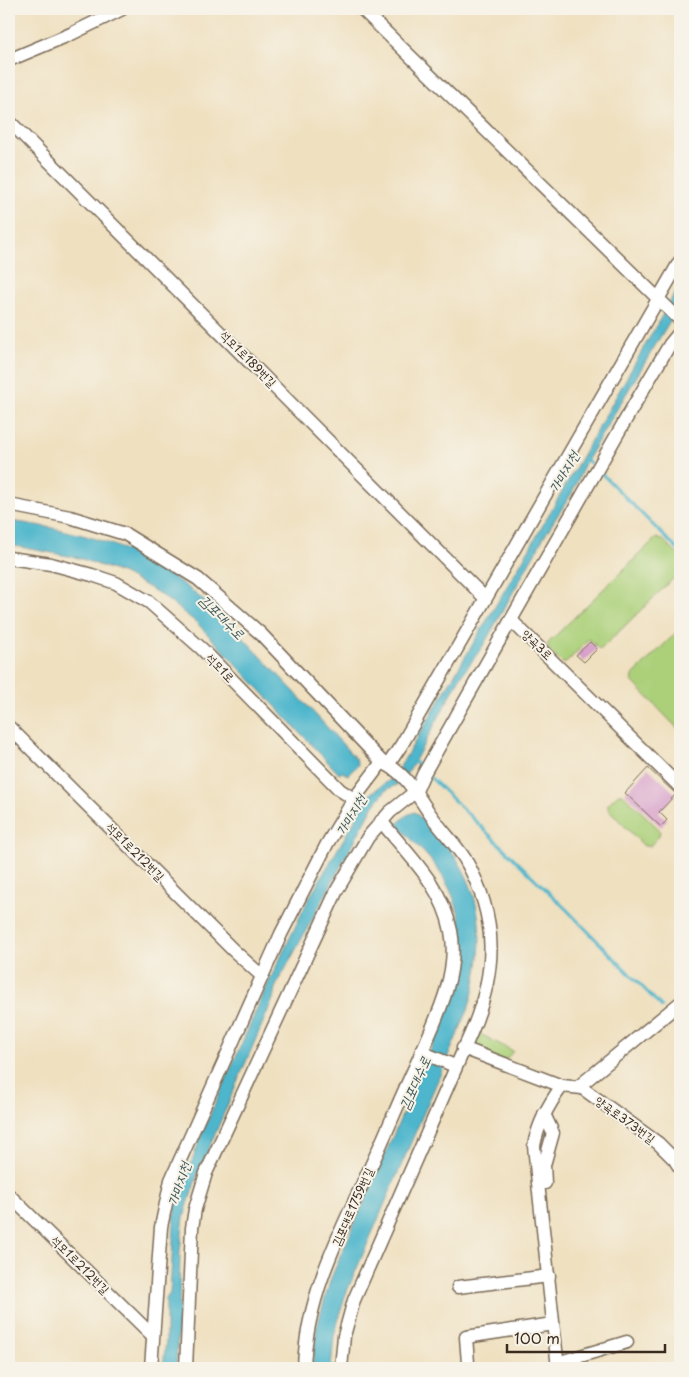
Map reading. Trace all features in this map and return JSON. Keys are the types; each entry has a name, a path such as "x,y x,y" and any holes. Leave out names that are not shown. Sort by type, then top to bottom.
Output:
{"lane":[{"path":"9,60 71,34 122,9"},
{"path":"362,9 680,320"},
{"name":"석모1로189번길","path":"9,121 486,598"},
{"path":"151,1368 160,1227 171,1180 262,976 313,869 354,799 387,765 402,744 660,301 680,261"},
{"path":"511,620 634,405 670,344 680,332"},
{"path":"9,506 70,517 125,534 198,579 261,634 387,765 414,789 427,810 464,858 489,917 492,940 488,974 476,1021 464,1048 452,1065 354,1300 344,1336 341,1368"},
{"name":"석모1로","path":"9,558 51,564 92,575 116,583 149,602 202,649 333,784 354,799"},
{"name":"양곡3로","path":"414,789 511,620 680,788"},
{"name":"석모1로212번길","path":"9,727 233,950 262,976"},
{"path":"186,1368 192,1228 200,1190 283,1004 355,857 381,821 414,789"},
{"name":"김포대로1759번길","path":"304,1368 310,1318 324,1274 424,1053 449,979 452,958 452,933 434,886 419,865 381,821"},
{"path":"464,1048 562,1086 578,1087 680,1003"},
{"path":"424,1053 452,1065"},
{"path":"562,1086 544,1114 537,1130 534,1146 557,1366 627,1342"},
{"name":"양곡로373번길","path":"578,1087 658,1143 680,1168"},
{"name":"석모1로212번길","path":"9,1195 152,1335"},
{"path":"458,1288 549,1276"},
{"path":"468,1363 466,1337 554,1324"}],"green space":[{"path":"656,538 663,540 680,557 680,572 600,650 589,639 566,663 562,663 548,649 548,643"},
{"path":"680,629 680,731 632,681 633,675"},
{"path":"618,794 623,794 660,830 659,836 650,846 644,846 608,809 608,804"},
{"path":"480,1034 513,1051 505,1061 470,1048 469,1043"}],"water":[{"path":"680,284 680,302 677,309 586,461 572,493 545,535 483,646 461,676 411,768 399,784 386,790 374,805 275,988 273,999 197,1176 184,1217 180,1251 176,1368 163,1368 166,1340 166,1299 170,1293 175,1207 203,1131 267,986 308,900 370,794 391,779 401,765 531,546"},
{"name":"김포대수로","path":"9,521 56,529 102,541 150,562 172,576 213,608 232,626 356,759 358,765 348,775 342,772 339,774 197,623 160,594 124,574 79,558 9,545"},
{"path":"415,812 452,852 472,889 480,928 478,969 468,1010 345,1296 334,1336 331,1368 312,1368 317,1326 331,1278 447,1012 458,973 462,936 454,900 446,882 434,864 397,824 407,815"}],"building":[{"path":"590,642 597,649 584,662 576,655"},
{"path":"648,768 676,794 659,812 667,820 661,827 625,793"}],"waterway":[{"name":"가마지천","path":"584,457 590,463"},
{"path":"601,473 680,552"},
{"path":"412,759 418,765"},
{"path":"431,778 567,910 662,1007"}]}
